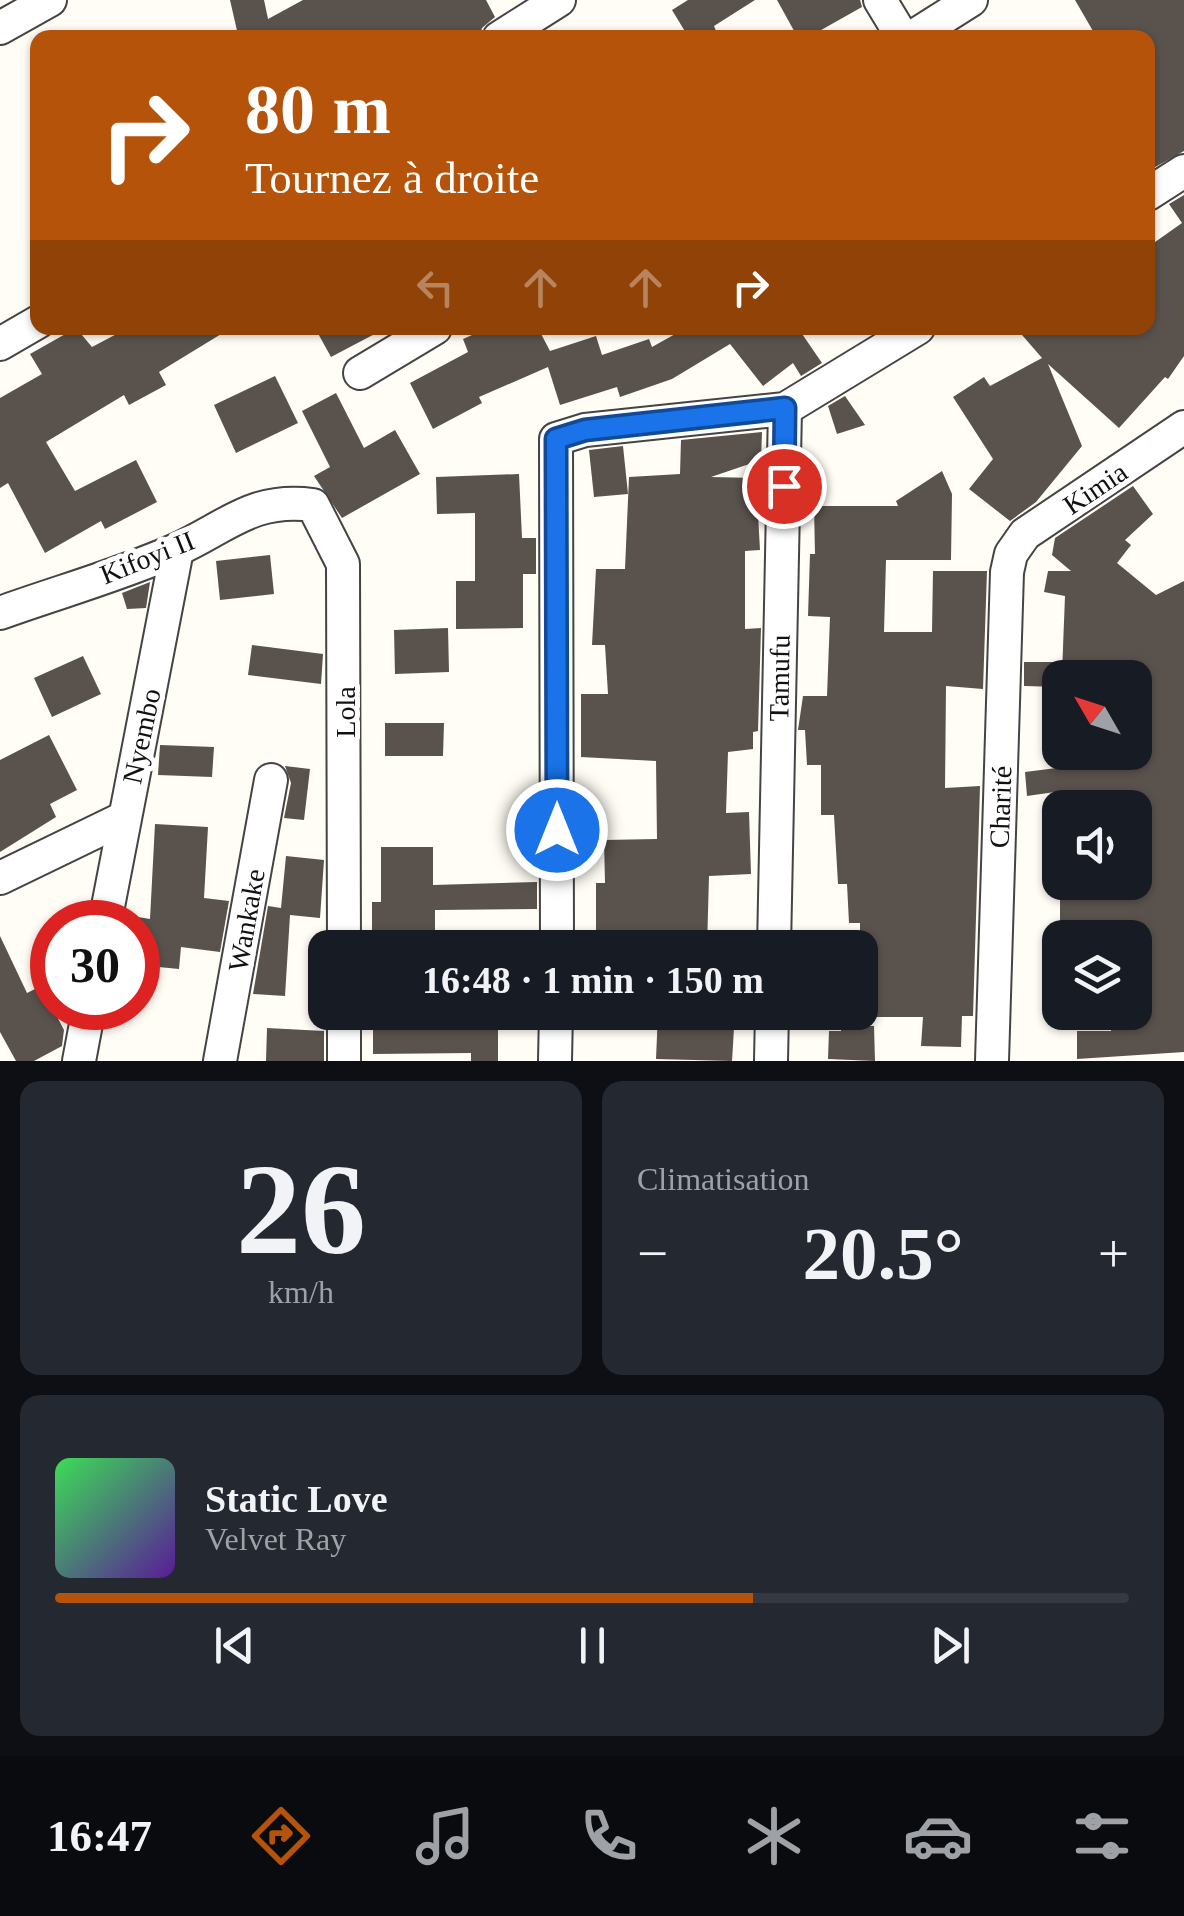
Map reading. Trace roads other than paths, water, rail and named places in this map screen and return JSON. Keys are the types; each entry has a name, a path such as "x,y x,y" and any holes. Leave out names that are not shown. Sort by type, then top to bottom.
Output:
{"street":[{"path":"0,28 50,0"},
{"path":"512,30 560,0"},
{"path":"880,0 901,30"},
{"path":"920,30 971,0"},
{"path":"1155,189 1184,170"},
{"path":"0,344 30,327"},
{"path":"360,373 423,335"},
{"path":"557,930 556,439 585,430 785,408 906,335"},
{"name":"Tamufu","path":"774,930 785,408"},
{"name":"Kimia","path":"1012,554 1025,534 1184,428"},
{"name":"Kifoyi II","path":"0,614 177,550 245,510 292,502"},
{"name":"Lola","path":"292,502 313,505 343,564 344,930"},
{"name":"Nyembo","path":"108,900 177,550"},
{"name":"Charité","path":"992,1061 1007,572 1012,554"},
{"name":"Wankake","path":"220,1061 271,780"},
{"path":"0,878 124,818"},
{"path":"79,1061 85,1030"},
{"path":"344,1030 344,1061"},
{"path":"555,1061 556,1030"},
{"path":"771,1061 772,1030"}]}
